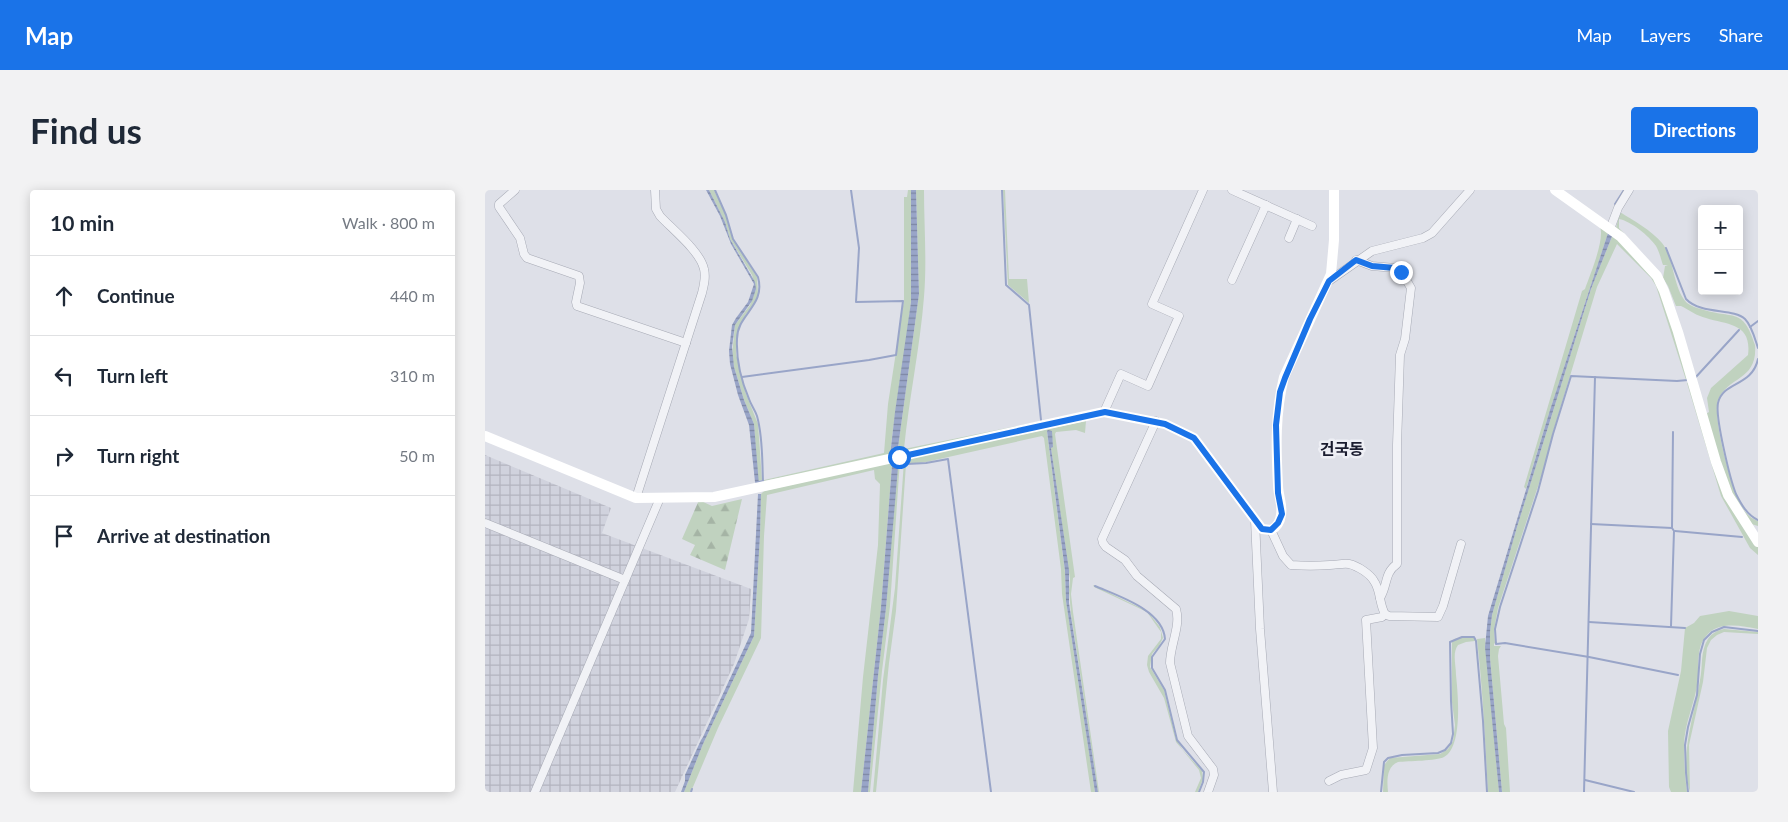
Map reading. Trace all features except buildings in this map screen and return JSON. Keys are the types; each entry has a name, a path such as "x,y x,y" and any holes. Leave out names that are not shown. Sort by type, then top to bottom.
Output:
{"street":[{"path":"515,190 499,204 499,207 520,238 524,254 527,258 579,276 581,280 576,302 577,306 686,343"},
{"path":"636,498 704,285 705,270 701,260 694,251 660,216 656,209 655,190"},
{"path":"1105,412 1121,374 1147,386 1179,316 1152,304 1203,190"},
{"path":"1232,190 1312,226"},
{"path":"1271,530 1278,523 1282,514 1278,493 1276,425 1280,392 1287,372 1331,274 1334,240 1334,190"},
{"path":"1329,281 1372,250 1423,238 1432,233 1470,190"},
{"path":"1555,190 1621,237 1657,276 1664,291 1716,462 1728,495 1758,542"},
{"path":"1610,229 1618,208 1629,190"},
{"path":"1232,280 1266,205"},
{"path":"1289,238 1297,219"},
{"path":"1356,260 1372,266 1395,268 1401,272 1411,288 1405,339 1400,355 1397,445 1397,564 1388,574 1385,589 1379,598"},
{"path":"485,436 636,498 714,497 1105,412 1165,424 1194,438 1262,529 1271,530"},
{"path":"1156,422 1102,539 1106,547 1125,560 1137,576 1176,609 1177,620 1170,663 1188,736 1213,769 1214,775 1208,792"},
{"path":"535,792 660,498"},
{"path":"1255,520 1260,629 1273,792"},
{"path":"485,523 625,580"},
{"path":"1271,530 1283,556 1291,565 1349,564 1359,568 1374,581 1381,608 1385,614"},
{"path":"1329,781 1341,775 1367,770 1373,748 1365,620 1382,617 1385,614 1405,617 1438,617 1461,544"}],"shaded area":[{"path":"485,455 611,508 602,533 751,589 749,619 734,664 675,792 485,792"}],"green space":[{"path":"709,190 714,190 726,216 733,239 757,277 758,294 755,303 746,314 738,329 736,354 746,394 758,424 762,480 758,481 754,424 744,400 732,355 735,325 750,305 756,289 752,275 730,239 725,222"},
{"path":"908,190 911,190 911,301 890,456 764,481 884,453 888,404 904,300 904,197 907,197"},
{"path":"916,190 924,190 925,284 904,449 1041,421 897,455 919,294"},
{"path":"1003,190 1005,190 1009,279 1027,279 1029,303 1008,285"},
{"path":"1620,212 1648,230 1662,243 1669,256 1679,290 1687,303 1697,308 1735,316 1746,324 1751,333 1755,345 1755,357 1752,365 1747,372 1723,392 1718,400 1717,408 1723,452 1736,495 1743,509 1749,516 1758,521 1758,526 1748,523 1729,493 1706,414 1709,412 1707,398 1711,388 1748,355 1746,337 1737,327 1703,317 1681,306 1676,306 1663,278 1665,266 1668,265 1663,265 1657,248 1649,238 1634,226 1619,219 1619,228 1633,243 1667,293 1616,228"},
{"path":"1600,227 1612,234 1608,233 1526,489 1524,487 1582,291 1585,289 1596,257 1601,233"},
{"path":"1613,234 1658,284 1689,379 1686,380 1656,286 1651,278 1617,244 1597,287 1553,432 1545,465 1498,608 1494,630 1494,646 1501,646 1498,656 1504,724 1506,728 1510,792 1502,792 1490,658 1492,615 1517,527 1591,289"},
{"path":"1690,381 1709,448 1758,546 1758,555 1750,548 1721,496 1687,383"},
{"path":"1086,421 1085,433 1076,430 1056,432 1055,434 1075,577 1073,578 1071,594 1073,612 1099,792 1071,614 1070,579 1051,448 1053,446 1051,431 1047,432 1065,572 1066,601 1095,792 1091,792 1062,594 1061,569 1044,438 1042,436 926,462 906,464 896,611 876,792 873,792 883,680 895,588 905,459"},
{"path":"900,460 890,606 870,792 868,792 886,608 897,464 895,462 892,465 881,607 861,792 853,792 863,677 878,545 880,484 875,479 874,470 767,495 761,638 718,728 693,787 690,792 684,792 703,744 754,636 761,494 764,491"},
{"path":"742,499 725,570 690,555 695,545 682,539 699,500 712,506"},
{"path":"1093,585 1147,611 1160,627 1163,638 1152,654 1150,667 1164,690 1176,739 1182,749 1202,771 1203,779 1198,792 1195,792 1201,778 1199,770 1176,742 1164,698 1147,665 1148,656 1161,639 1161,632 1147,612"},
{"path":"1729,611 1758,616 1758,629 1724,626 1712,631 1703,639 1699,656 1697,687 1688,720 1684,746 1687,792 1671,792 1669,787 1668,731 1681,671 1685,628 1694,623 1700,616"},
{"path":"1724,629 1758,632 1758,634 1724,632 1711,640 1707,648 1703,682 1689,745 1690,792 1686,764 1687,750 1705,644 1711,635"},
{"path":"1463,637 1474,638 1475,641 1458,645 1455,652 1458,719 1457,732 1450,751 1440,758 1394,764 1388,775 1388,792 1383,792 1384,765 1390,758 1440,754 1448,749 1453,741 1455,725 1452,702 1452,642 1454,639"},
{"path":"1485,638 1499,792 1488,792 1477,639"}],"water":[{"path":"706,190 709,190 725,222 730,239 755,282 756,289 752,301 735,325 732,347 734,367 754,424 759,485 757,486 749,425 738,395 730,364 729,351 732,325 748,302 754,284 731,244 720,216"},
{"path":"911,190 916,190 919,294 897,455 890,456 911,302"},
{"path":"1608,233 1613,234 1591,289 1517,527 1492,615 1490,658 1502,792 1499,792 1485,647 1488,616 1550,410"},
{"path":"1048,430 1052,431 1053,447 1051,448 1069,570 1069,603 1098,792 1095,792 1066,601 1065,571"},
{"path":"895,462 898,467 868,792 861,792 881,607 892,465"},
{"path":"758,494 761,494 760,535 754,636 703,744 684,792 681,792 685,775 751,633"}],"waterway":[{"path":"715,190 726,215 733,239 758,277 758,295 755,303 741,323 737,339 741,377 757,416 760,432 763,481 758,482"},
{"path":"742,377 896,355 903,301 856,302 859,248 851,190"},
{"path":"1002,190 1006,285 1029,305 1041,420"},
{"path":"1615,204 1624,190"},
{"path":"1666,248 1686,299 1700,307 1733,313 1745,319 1758,348"},
{"path":"1750,327 1758,321"},
{"path":"1695,378 1739,330"},
{"path":"1758,359 1750,375 1726,391 1718,403 1724,448 1736,494 1742,505 1758,520"},
{"path":"1678,675 1589,657 1505,643 1496,644 1495,629 1500,607 1538,491 1571,376 1688,380"},
{"path":"1584,792 1595,377"},
{"path":"1671,626 1674,531 1672,528 1673,432"},
{"path":"907,464 948,459 991,792"},
{"path":"1591,524 1672,528"},
{"path":"1675,531 1742,537"},
{"path":"1095,586 1138,605 1148,612 1162,629 1165,639 1152,657 1152,668 1165,690 1177,740 1204,772 1199,792"},
{"path":"1589,622 1685,628"},
{"path":"1688,792 1685,745 1697,695 1700,654 1704,640 1712,632 1724,627 1758,631"},
{"path":"1381,792 1384,762 1388,758 1402,755 1438,753 1445,750 1451,743 1453,734 1450,642 1462,637 1474,637 1476,641 1487,792"},
{"path":"1585,780 1634,792"}],"district":[{"name":"건국동","path":"1342,449"}],"route":[{"path":"899,457 1105,412 1114,413 1165,424 1194,438 1262,529 1271,530 1275,528 1282,514 1278,493 1276,425 1280,392 1310,319 1329,281 1356,260 1372,266 1395,268 1401,272"}]}
